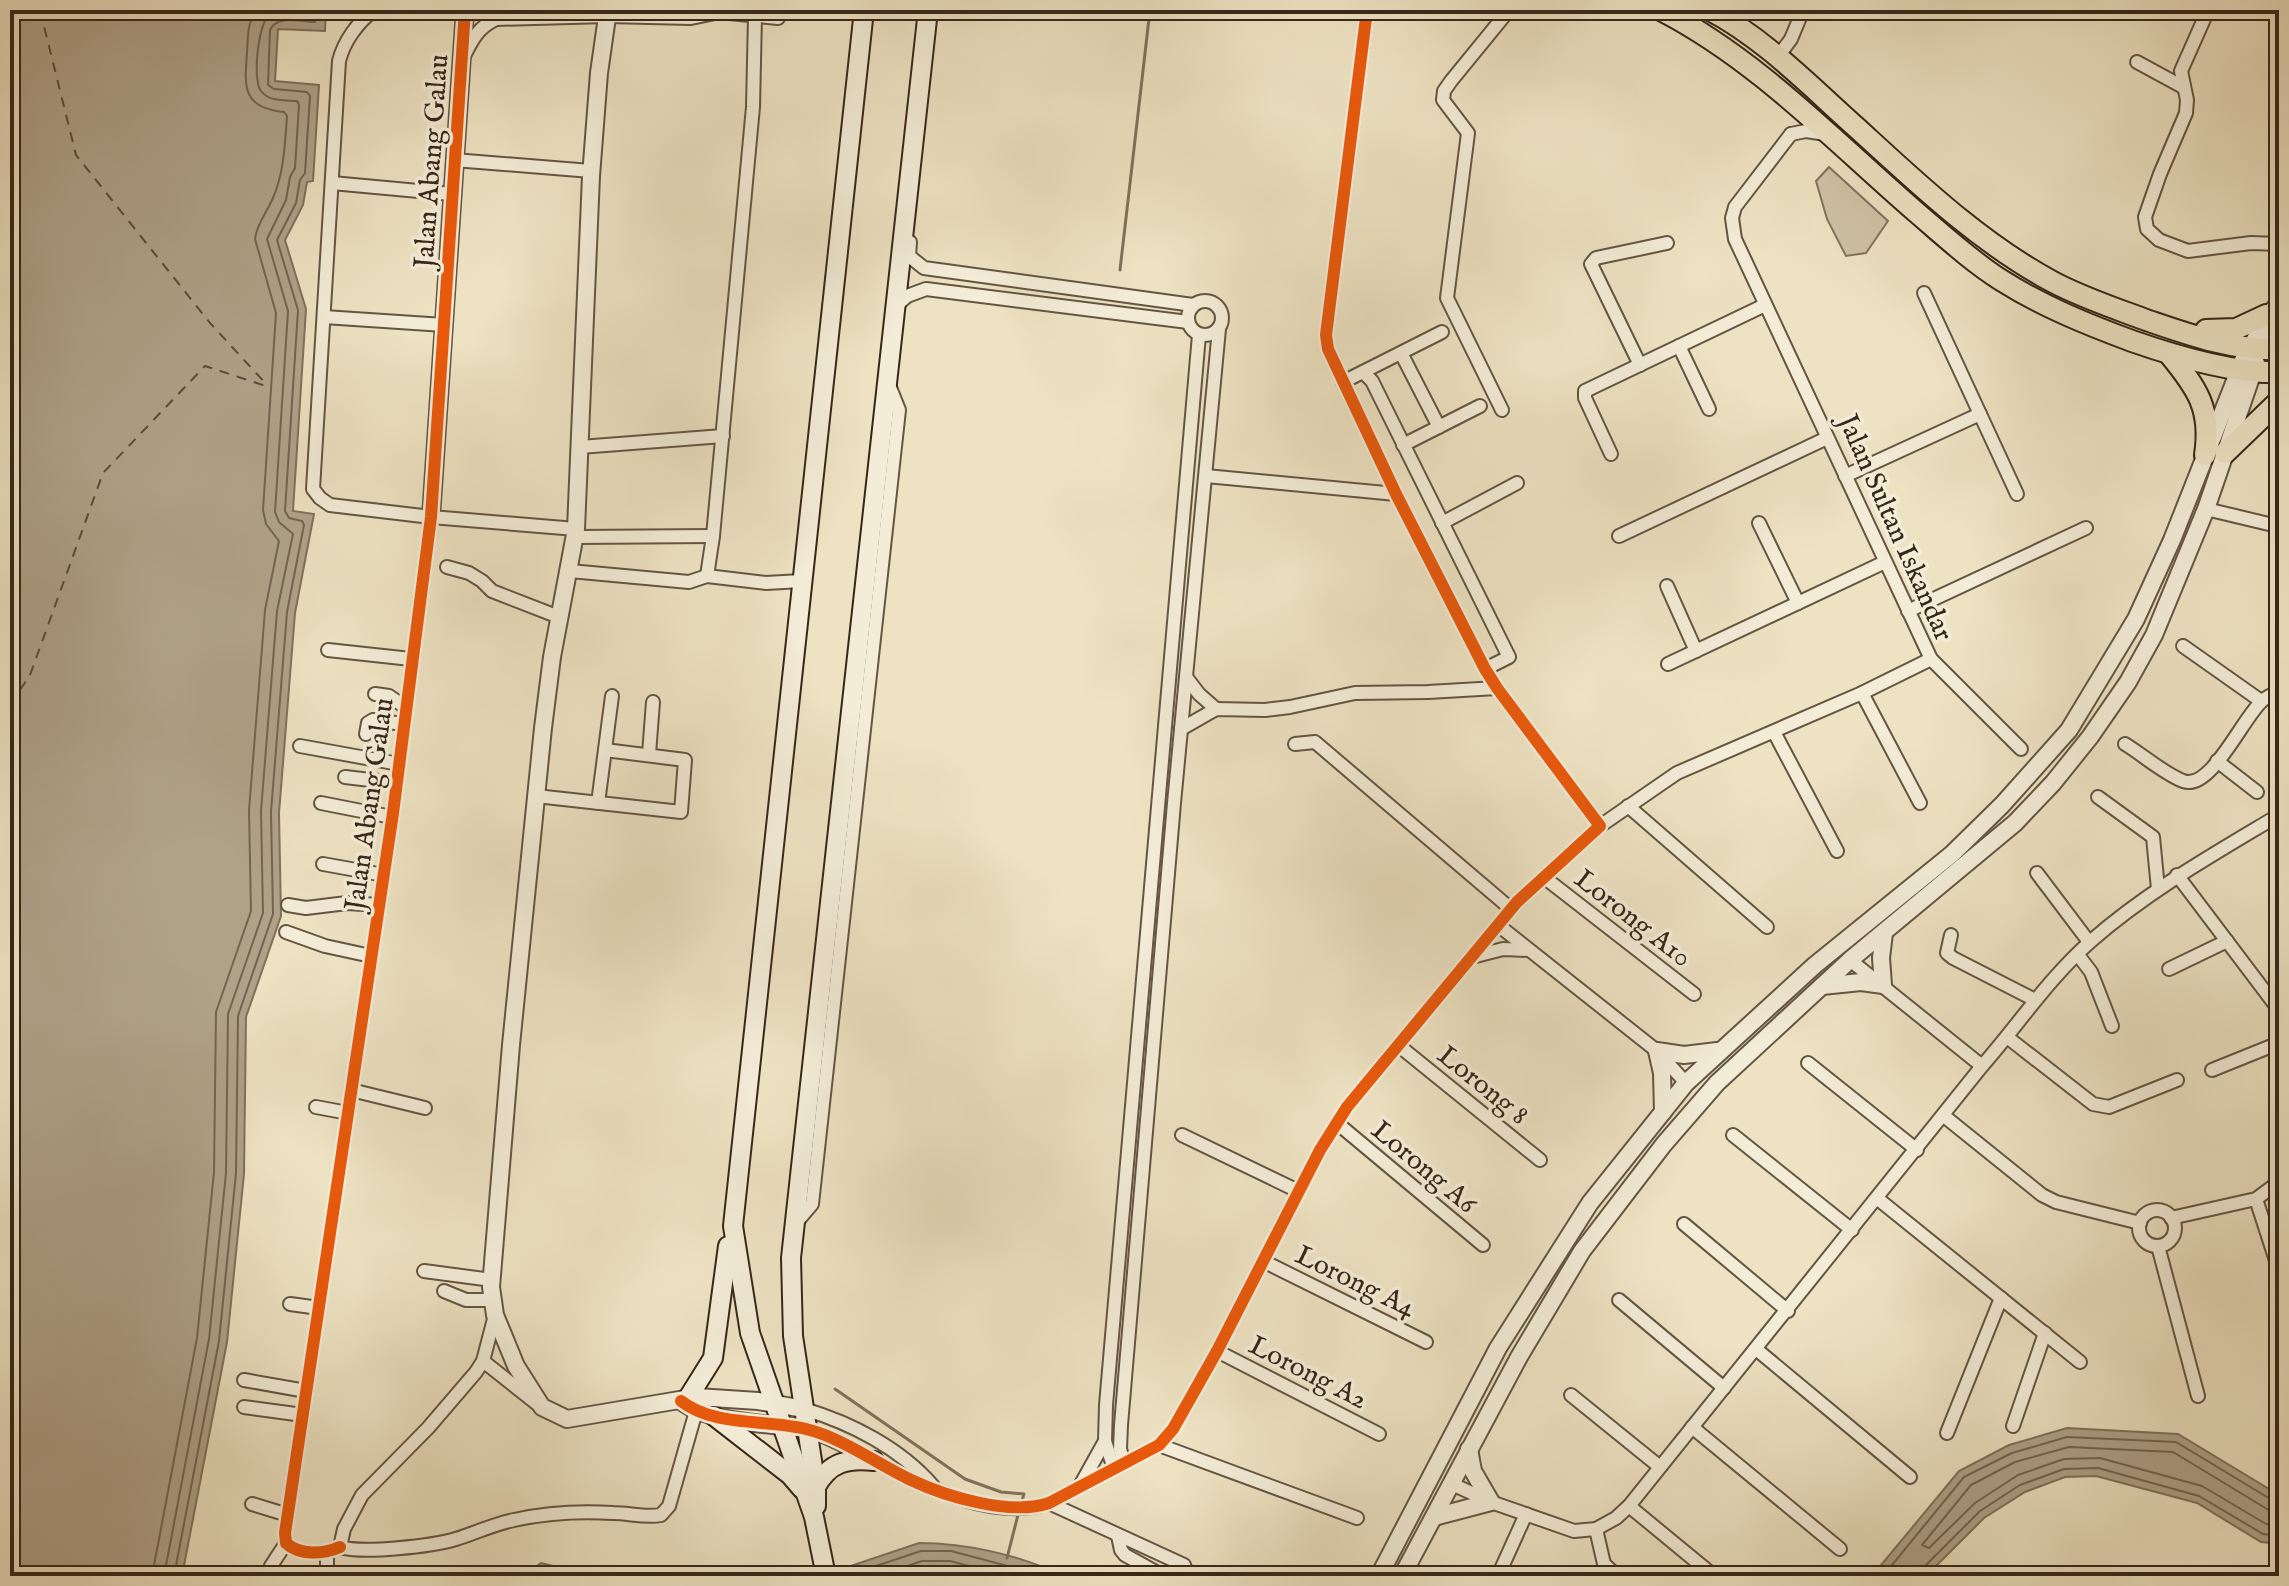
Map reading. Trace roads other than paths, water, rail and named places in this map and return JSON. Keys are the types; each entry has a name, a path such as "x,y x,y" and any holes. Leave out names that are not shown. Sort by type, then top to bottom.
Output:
{"main road":[{"path":"811,1491 695,1406 713,1358 733,1226 864,10"},
{"path":"825,1572 814,1517 804,1409 793,1336 791,1258 928,10"},
{"path":"1661,10 1708,35 1791,100 1937,230 1999,279 2053,310 2169,354 2247,372 2279,372"},
{"path":"1710,10 1777,58 1906,172 2000,249 2053,282 2108,306 2174,329 2262,349"},
{"path":"2174,329 2226,331 2275,313"},
{"path":"2169,354 2194,384 2207,416 2208,435 2215,454 2279,401"},
{"path":"733,1226 750,1333 811,1491"},
{"path":"811,1491 837,1463 852,1459 874,1461"}],"street":[{"path":"374,10 355,30 339,61 313,489 316,494 330,505 575,533 713,536"},
{"name":"Jalan Abang Galau","path":"286,1543 384,875 431,517 465,10"},
{"path":"1367,10 1326,335 1328,349 1396,494 1485,669 1600,826"},
{"path":"1502,410 1447,298 1468,133 1443,100 1444,91 1451,81 1509,10"},
{"path":"1777,58 1791,39 1803,10"},
{"path":"2208,10 2181,71 2187,100 2186,113 2145,217 2147,229 2159,240 2188,251 2251,243 2279,244"},
{"path":"460,64 475,34 496,19 607,13 691,18 719,12 778,18"},
{"path":"340,1547 344,1529 362,1495 428,1428 483,1361 494,1307 492,1280 509,1068 543,728 575,533 591,171 607,13"},
{"path":"707,576 723,436 755,81 755,16"},
{"path":"2137,62 2183,87"},
{"path":"1791,100 1791,134 1818,131 1833,137"},
{"name":"Jalan Sultan Iskandar","path":"1159,1445 1188,1406 1298,1191 1337,1123 1511,909 1600,826 1677,773 1862,693 1931,659 1735,239 1732,218 1735,207 1791,134"},
{"path":"454,160 591,171"},
{"path":"911,175 915,188 908,254 924,268 1193,305 1204,301 1215,304 1221,313 1181,731 1119,1466"},
{"path":"332,183 451,194"},
{"path":"1640,365 1591,264 1596,258 1667,243"},
{"path":"896,306 907,296 926,289 1188,322"},
{"path":"1924,293 2017,494"},
{"path":"1079,1486 1105,1441 1199,335 1188,322 1187,316 1193,305"},
{"path":"1611,454 1584,392 1765,305"},
{"path":"1379,1576 1498,1348 1590,1203 1686,1083 1815,965 1952,854 2002,805 2069,730 2136,619 2215,454 2247,372 2262,349 2275,313"},
{"path":"324,317 444,325"},
{"path":"1199,335 1210,335 1219,329"},
{"path":"1343,382 1442,332"},
{"path":"1679,346 1709,409"},
{"path":"1401,353 1439,427"},
{"path":"1363,372 1372,381 1509,657 1485,669"},
{"path":"1403,445 1480,406"},
{"path":"1845,476 1980,414"},
{"path":"580,447 723,436"},
{"path":"1619,536 1827,438"},
{"path":"1402,1576 1519,1357 1582,1251 1664,1144 1717,1083 1850,960 2015,823 2090,737 2128,682 2154,635 2206,509 2215,454"},
{"path":"1206,476 1396,494"},
{"path":"1442,523 1517,483"},
{"path":"2206,509 2279,529"},
{"path":"1759,523 1798,603"},
{"path":"1908,611 2086,528"},
{"path":"1668,664 1885,562"},
{"path":"447,567 469,573 492,591 559,617"},
{"path":"570,571 689,582 707,576 766,583 801,581"},
{"path":"1667,586 1696,651"},
{"path":"2183,646 2261,701"},
{"path":"328,650 411,659"},
{"path":"1931,659 2021,749"},
{"path":"1170,676 1187,677"},
{"path":"1187,677 1199,694 1216,709"},
{"path":"1159,807 1167,803 1170,795 1181,731 1216,709 1252,711 1290,707 1355,693 1497,688"},
{"path":"2125,744 2183,781 2195,781 2203,777 2217,761 2261,701 2279,691"},
{"path":"1862,693 1920,803"},
{"path":"375,694 389,696 405,707"},
{"path":"598,803 612,696"},
{"path":"649,754 653,702"},
{"path":"366,734 368,723 373,720 403,724"},
{"path":"1774,732 1837,851"},
{"path":"1295,744 1315,742 1511,909"},
{"path":"300,746 399,764"},
{"path":"536,796 681,812 685,760 605,750"},
{"path":"2217,761 2257,792"},
{"path":"345,777 396,783"},
{"path":"2098,797 2153,837 2158,889"},
{"path":"321,803 392,817"},
{"path":"1628,806 1767,927"},
{"path":"1450,1440 1445,1472 1452,1484 1491,1502 1574,1531 1596,1529 1616,1518 1788,1311 2035,1000 2089,942 2177,875 2279,816"},
{"path":"323,864 384,875"},
{"path":"2037,873 2089,942"},
{"path":"2177,875 2279,1010"},
{"name":"Lorong A10","path":"1545,878 1694,994"},
{"path":"288,905 306,908 347,903 379,905"},
{"path":"1498,925 1657,1051 1686,1083 1684,1099 1665,1129 1664,1144"},
{"path":"286,932 325,946 371,956"},
{"path":"1883,985 1881,958 1884,933"},
{"path":"1951,935 1947,953 1953,958 2035,1000"},
{"path":"2169,969 2227,941"},
{"path":"1472,957 1503,949 1529,950"},
{"path":"2078,955 2091,972 2112,1026"},
{"path":"1815,965 1850,960 1982,1066"},
{"path":"1822,986 1861,982 1883,985"},
{"path":"2007,1037 2093,1104 2100,1106 2109,1107 2177,1080"},
{"path":"2212,1070 2279,1043"},
{"name":"Lorong 8","path":"1398,1045 1540,1160"},
{"path":"1657,1051 1684,1055 1719,1050"},
{"path":"1657,1051 1662,1073 1663,1112"},
{"path":"1808,1063 1917,1150"},
{"path":"351,1090 425,1108"},
{"path":"316,1107 348,1113"},
{"path":"1944,1116 2042,1195 2056,1202 2140,1223"},
{"name":"Lorong A6","path":"1337,1123 1483,1245"},
{"path":"1182,1135 1298,1191"},
{"path":"1733,1135 1852,1230"},
{"path":"2171,1218 2256,1199 2279,1182"},
{"path":"1878,1199 2080,1362"},
{"path":"2256,1199 2279,1270"},
{"path":"2162,1211 2171,1218 2173,1236 2167,1243 2158,1246 2143,1239 2140,1223 2144,1216 2162,1211"},
{"path":"1684,1224 1788,1311"},
{"path":"2158,1246 2198,1396"},
{"name":"Lorong A4","path":"1263,1261 1426,1342"},
{"path":"424,1271 492,1280"},
{"path":"444,1291 494,1307"},
{"path":"1947,1433 2001,1298"},
{"path":"1619,1300 1724,1388"},
{"path":"290,1304 319,1308"},
{"path":"494,1307 516,1366 542,1407"},
{"path":"2013,1426 2045,1333"},
{"path":"1756,1349 1910,1477"},
{"name":"Lorong A2","path":"1217,1351 1379,1434"},
{"path":"483,1361 542,1407 567,1419 758,1401 804,1409 839,1419 873,1439 920,1472 935,1489"},
{"path":"244,1380 306,1391"},
{"path":"1571,1395 1660,1467"},
{"path":"695,1406 806,1429 913,1481 972,1500 1022,1508 1049,1503 1159,1445 1357,1518"},
{"path":"268,1576 286,1543 293,1548 327,1552 340,1547 352,1551 368,1550 451,1540 505,1522 529,1518 579,1513 661,1515 669,1506 682,1467 695,1406"},
{"path":"244,1407 303,1415"},
{"path":"1121,1425 1126,1441 1140,1456"},
{"path":"1692,1427 1840,1549"},
{"path":"1105,1441 1119,1466"},
{"path":"1469,1449 1473,1471 1491,1502"},
{"path":"1434,1517 1491,1502"},
{"path":"1049,1503 1184,1565 1188,1576"},
{"path":"252,1504 288,1515"},
{"path":"1629,1506 1714,1576"},
{"path":"1498,1576 1526,1514"},
{"path":"1596,1529 1604,1564 1617,1576"},
{"path":"1118,1536 1121,1550 1163,1576"},
{"path":"1138,1562 1145,1546"},
{"path":"327,1552 327,1576"}],"water":[{"path":"10,10 326,10 325,31 278,29 275,81 319,85 313,181 307,182 303,205 285,240 306,309 293,511 314,514 295,613 279,813 281,916 246,1017 244,1174 227,1342 182,1576 10,1576"},
{"path":"2067,1428 2178,1434 2279,1495 2279,1544 2261,1542 2197,1503 2096,1476 2065,1477 2025,1492 1984,1518 1926,1576 1872,1576 1959,1471 2009,1445"},
{"path":"919,1543 955,1545 992,1552 1063,1576 821,1576"},
{"path":"541,1563 593,1576 523,1576"}],"waterway":[{"path":"1120,270 1150,10"},
{"path":"835,1389 965,1479 1001,1492 1024,1494 1021,1504"},
{"path":"1007,1558 1019,1511"}]}
